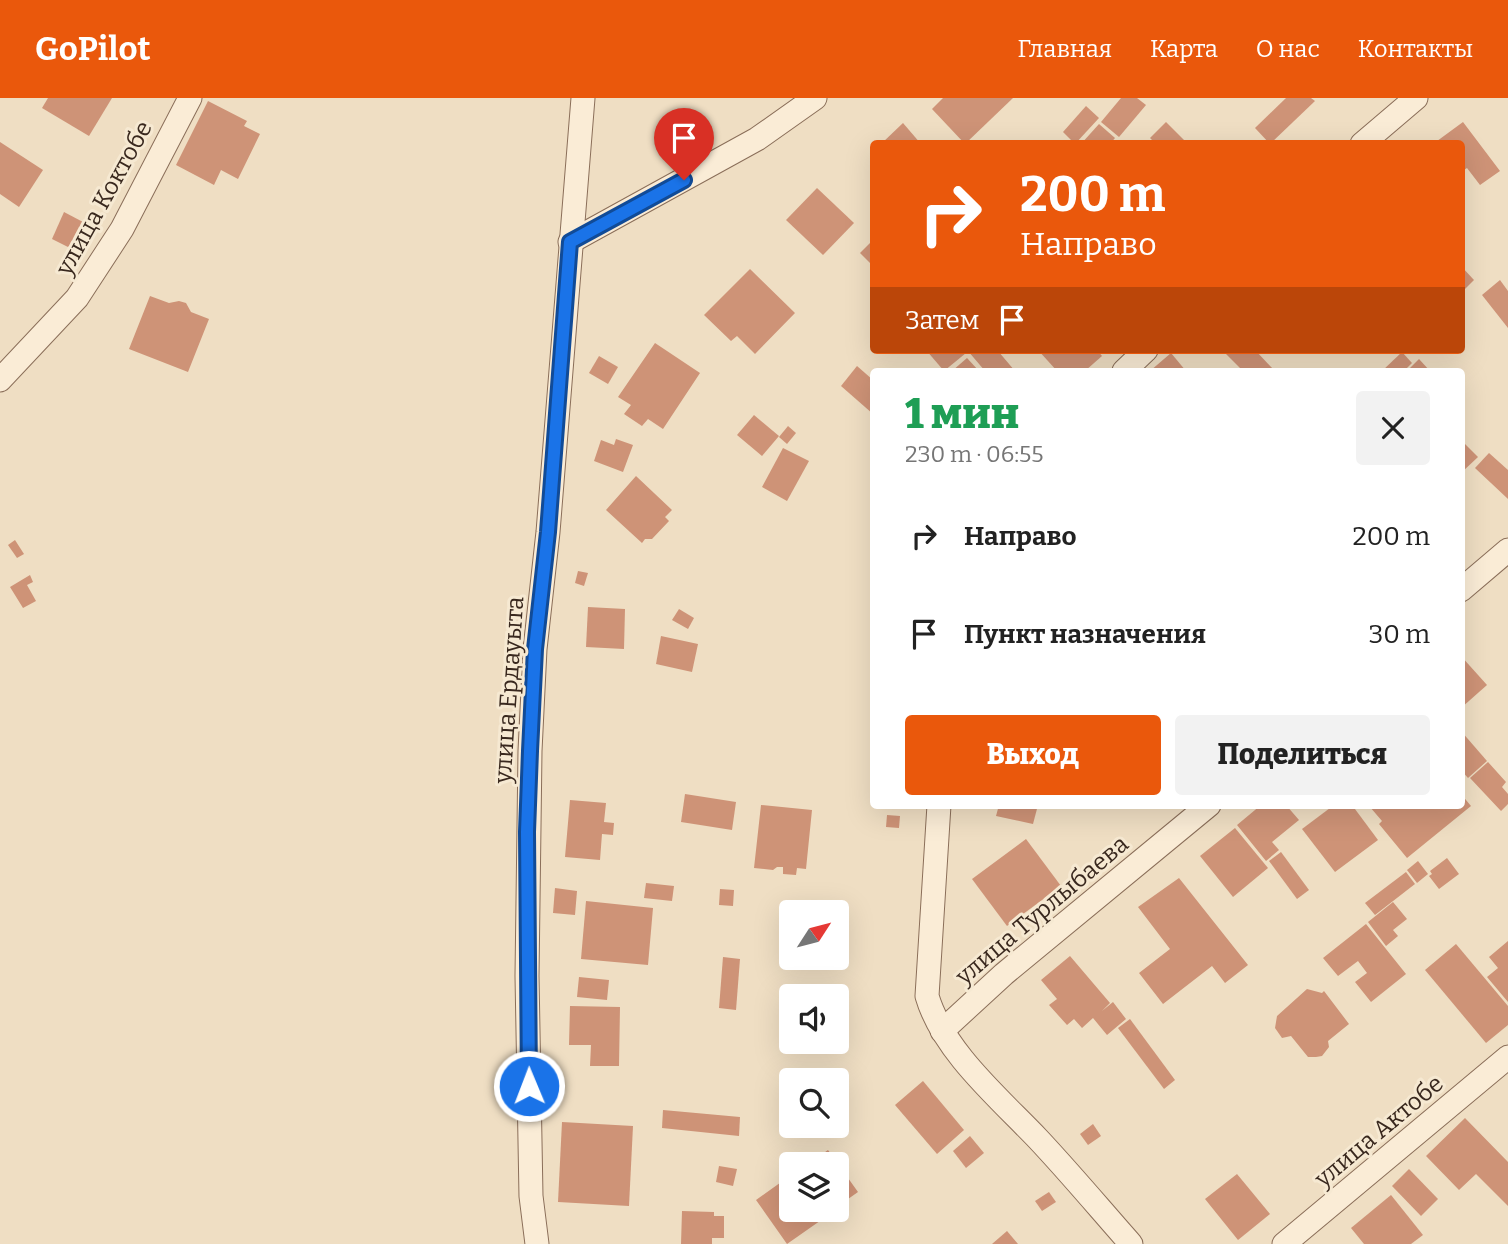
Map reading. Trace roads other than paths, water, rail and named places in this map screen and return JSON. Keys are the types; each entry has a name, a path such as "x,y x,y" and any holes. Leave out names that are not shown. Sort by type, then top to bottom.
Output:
{"street":[{"name":"улица Коктобе","path":"0,380 78,298 122,229 190,98"},
{"name":"улица Ердауыта","path":"537,1244 531,1196 527,990 530,751 535,649 548,532 583,98"},
{"path":"570,242 748,145 815,98"},
{"path":"1368,140 1416,98"},
{"path":"1127,368 1142,354"},
{"path":"1465,587 1508,550"},
{"path":"939,809 927,996 932,1013 963,1059 1131,1244"},
{"name":"улица Турлыбаева","path":"942,1031 1004,974 1204,809"},
{"name":"улица Актобе","path":"1284,1244 1508,1058"}]}
